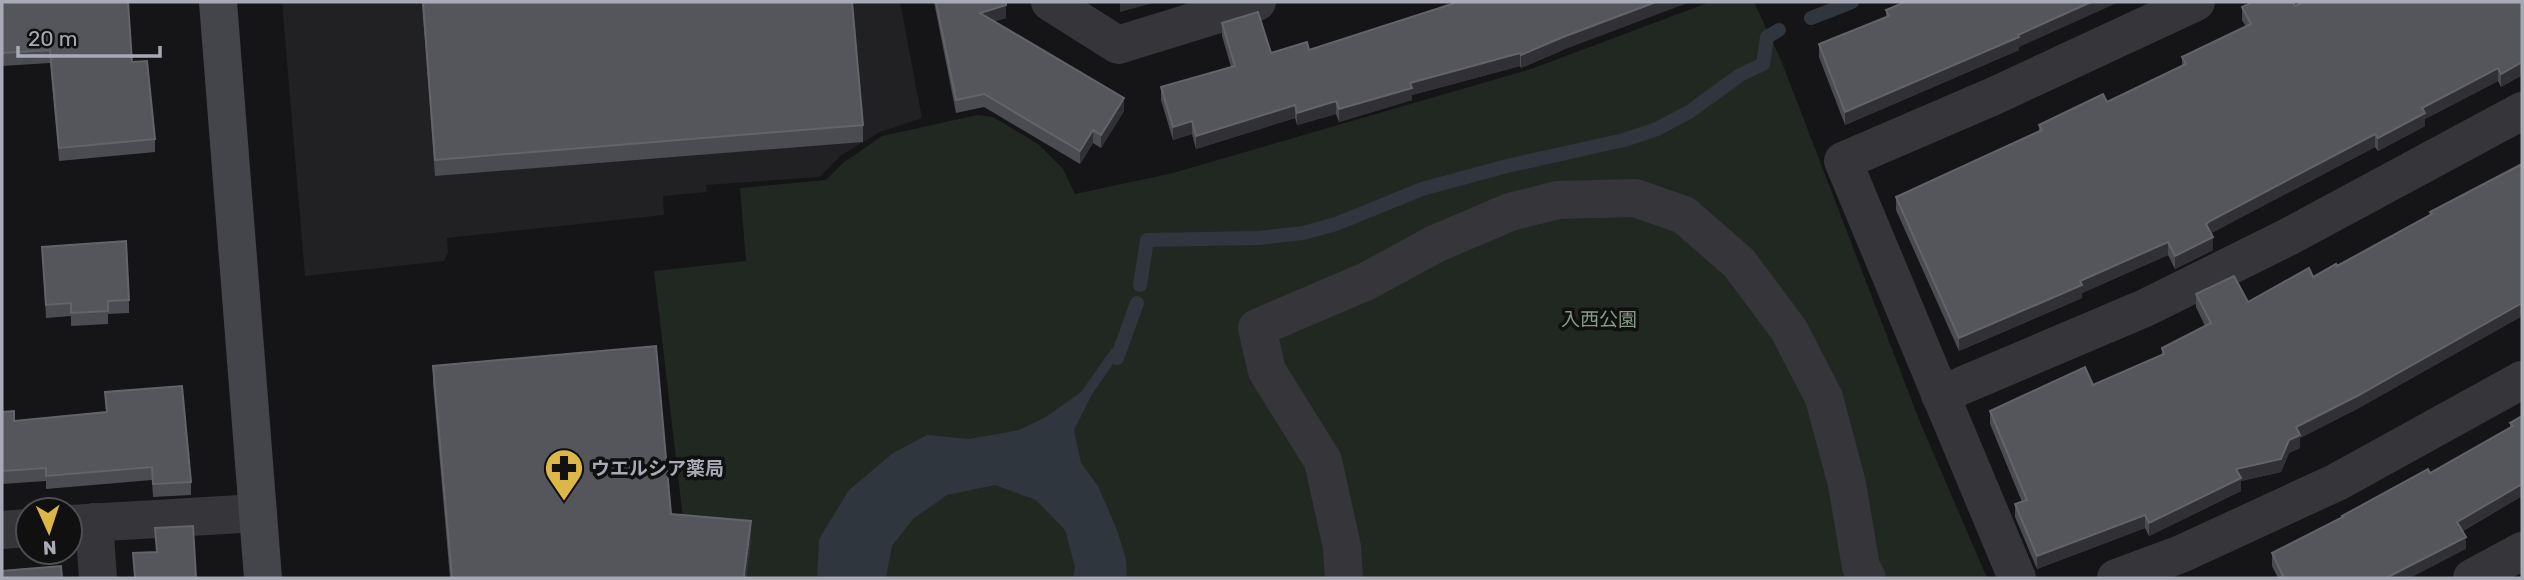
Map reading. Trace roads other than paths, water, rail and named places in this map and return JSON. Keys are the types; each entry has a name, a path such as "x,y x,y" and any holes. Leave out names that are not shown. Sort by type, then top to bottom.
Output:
{"street":[{"path":"218,2 263,578"},
{"path":"1050,2 1118,45 1257,2"},
{"path":"2017,578 1843,161 1994,96 2196,2"},
{"path":"1940,395 2145,308 2288,237 2522,111"},
{"path":"1345,578 1342,547 1323,461 1267,371 1257,328 1367,281 1435,244 1510,212 1558,200 1635,198 1684,215 1739,263 1789,330 1824,398 1847,484 1861,568 1867,578"},
{"path":"2116,578 2181,554 2337,482 2522,380"},
{"path":"84,523 258,513"},
{"path":"84,530 97,578"},
{"path":"2472,578 2522,551"}],"waterway":[{"path":"1811,18 1852,2"},
{"path":"1140,285 1147,240 1258,238 1303,233 1336,224 1422,189 1507,166 1624,140 1657,129 1689,112 1740,75 1763,64 1767,37 1779,30"},
{"path":"1117,358 1137,303"}],"place":[{"name":"ウエルシア薬局","path":"564,502"}],"park label":[{"name":"入西公園","path":"1599,319"}]}
